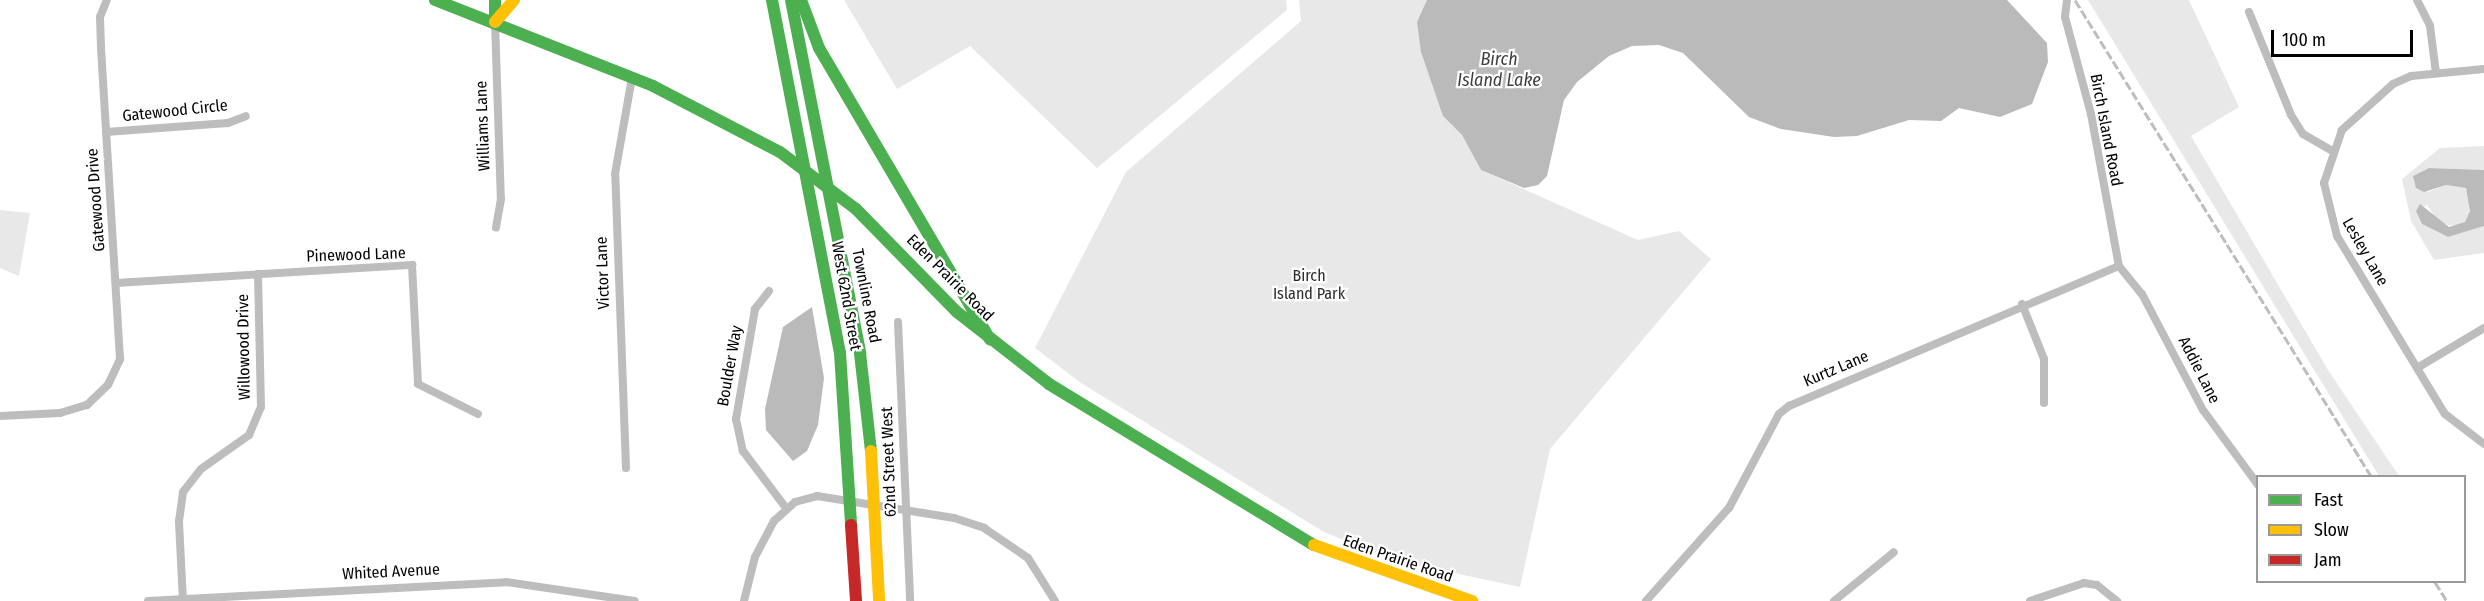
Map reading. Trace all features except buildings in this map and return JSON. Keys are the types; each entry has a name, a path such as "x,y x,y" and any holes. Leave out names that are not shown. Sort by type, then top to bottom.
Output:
{"main road":[{"name":"Eden Prairie Road","path":"435,0 495,22 698,106 780,152 856,209 990,340 1049,384 1312,544 1353,563 1472,601"},
{"path":"495,0 495,22"},
{"path":"495,22 514,0"},
{"name":"West 62nd Street","path":"772,0 840,353 852,502 856,601"},
{"name":"Townline Road","path":"791,0 860,353 876,506 879,601"},
{"path":"801,0 819,48 990,340"}],"street":[{"name":"Gatewood Drive","path":"0,416 74,411 100,394 120,358 100,28 107,0"},
{"name":"Birch Island Road","path":"2067,0 2065,17 2091,114 2119,266"},
{"path":"2417,0 2430,26 2436,73"},
{"path":"2249,12 2291,115 2303,134 2332,151"},
{"name":"Williams Lane","path":"495,22 501,199 496,228"},
{"name":"Lesley Lane","path":"2484,69 2411,76 2378,95 2342,130 2332,151 2324,183 2329,219 2417,368 2452,423 2484,444"},
{"name":"Victor Lane","path":"626,468 615,174 632,78"},
{"name":"Gatewood Circle","path":"106,132 228,123 246,117"},
{"name":"Pinewood Lane","path":"117,283 412,265 418,384 478,414"},
{"name":"Kurtz Lane","path":"1646,601 1729,508 1779,414 1789,405 2022,304 2119,266"},
{"name":"Addie Lane","path":"2119,266 2142,294 2202,410 2256,482"},
{"name":"Willowood Drive","path":"183,600 179,521 183,492 201,469 249,435 261,407 258,274"},
{"name":"Boulder Way","path":"769,291 755,309 736,419 743,451 786,508"},
{"path":"2022,304 2044,358 2044,404"},
{"name":"62nd Street West","path":"898,322 910,601"},
{"path":"2417,368 2484,328"},
{"path":"744,601 759,548 786,508 804,497 852,502 905,513 954,518 984,528 1028,558 1055,601"},
{"path":"1834,601 1894,552"},
{"name":"Whited Avenue","path":"148,601 506,582 635,601"},
{"path":"2030,601 2084,583 2097,585 2117,601"}],"green space":[{"path":"844,0 1286,0 1287,10 1097,168 970,46 897,89"},
{"name":"Birch Island Park","path":"1299,0 1427,0 1443,116 1462,135 1481,170 1638,240 1679,231 1711,259 1550,449 1520,587 1393,560 1324,532 1081,383 1035,348 1126,172 1301,21"},
{"path":"2088,0 2189,0 2239,107 2191,136 2328,370 2398,475 2378,475"},
{"path":"2484,146 2484,170 2429,168 2413,176 2428,192 2446,185 2466,188 2470,202 2469,219 2458,226 2440,224 2427,205 2416,211 2422,224 2448,237 2484,226 2484,253 2434,260 2411,221 2402,179 2440,148"},
{"path":"0,210 30,213 19,276 0,268"}],"water":[{"name":"Birch Island Lake","path":"1427,0 2007,0 2047,43 2048,62 2032,104 2000,117 1959,108 1941,121 1909,120 1857,136 1834,137 1781,129 1749,117 1683,53 1659,45 1632,46 1609,56 1577,82 1564,100 1547,176 1538,185 1524,188 1481,170 1462,135 1443,116 1421,52 1417,22"},
{"path":"2429,168 2484,170 2484,226 2448,237 2422,224 2416,211 2420,204 2449,227 2465,222 2470,211 2466,188 2446,185 2424,192 2416,188 2413,176"},
{"path":"812,307 824,378 818,425 807,451 793,461 766,430 765,409 783,327"}],"railway":[{"path":"2075,0 2370,475"},
{"path":"2436,583 2447,601"}],"traffic: fast":[{"path":"435,0 653,86 780,152"},
{"path":"495,0 495,22"},
{"path":"772,0 840,353 851,525"},
{"path":"791,0 860,353 871,451"},
{"path":"801,0 819,48 990,340"},
{"path":"780,152 856,209"},
{"path":"856,209 957,312 1049,384 1314,545"}],"traffic: slow":[{"path":"495,22 514,0"},
{"path":"871,451 879,601"},
{"path":"1314,545 1472,601"}],"traffic: jam":[{"path":"851,525 856,601"}]}
